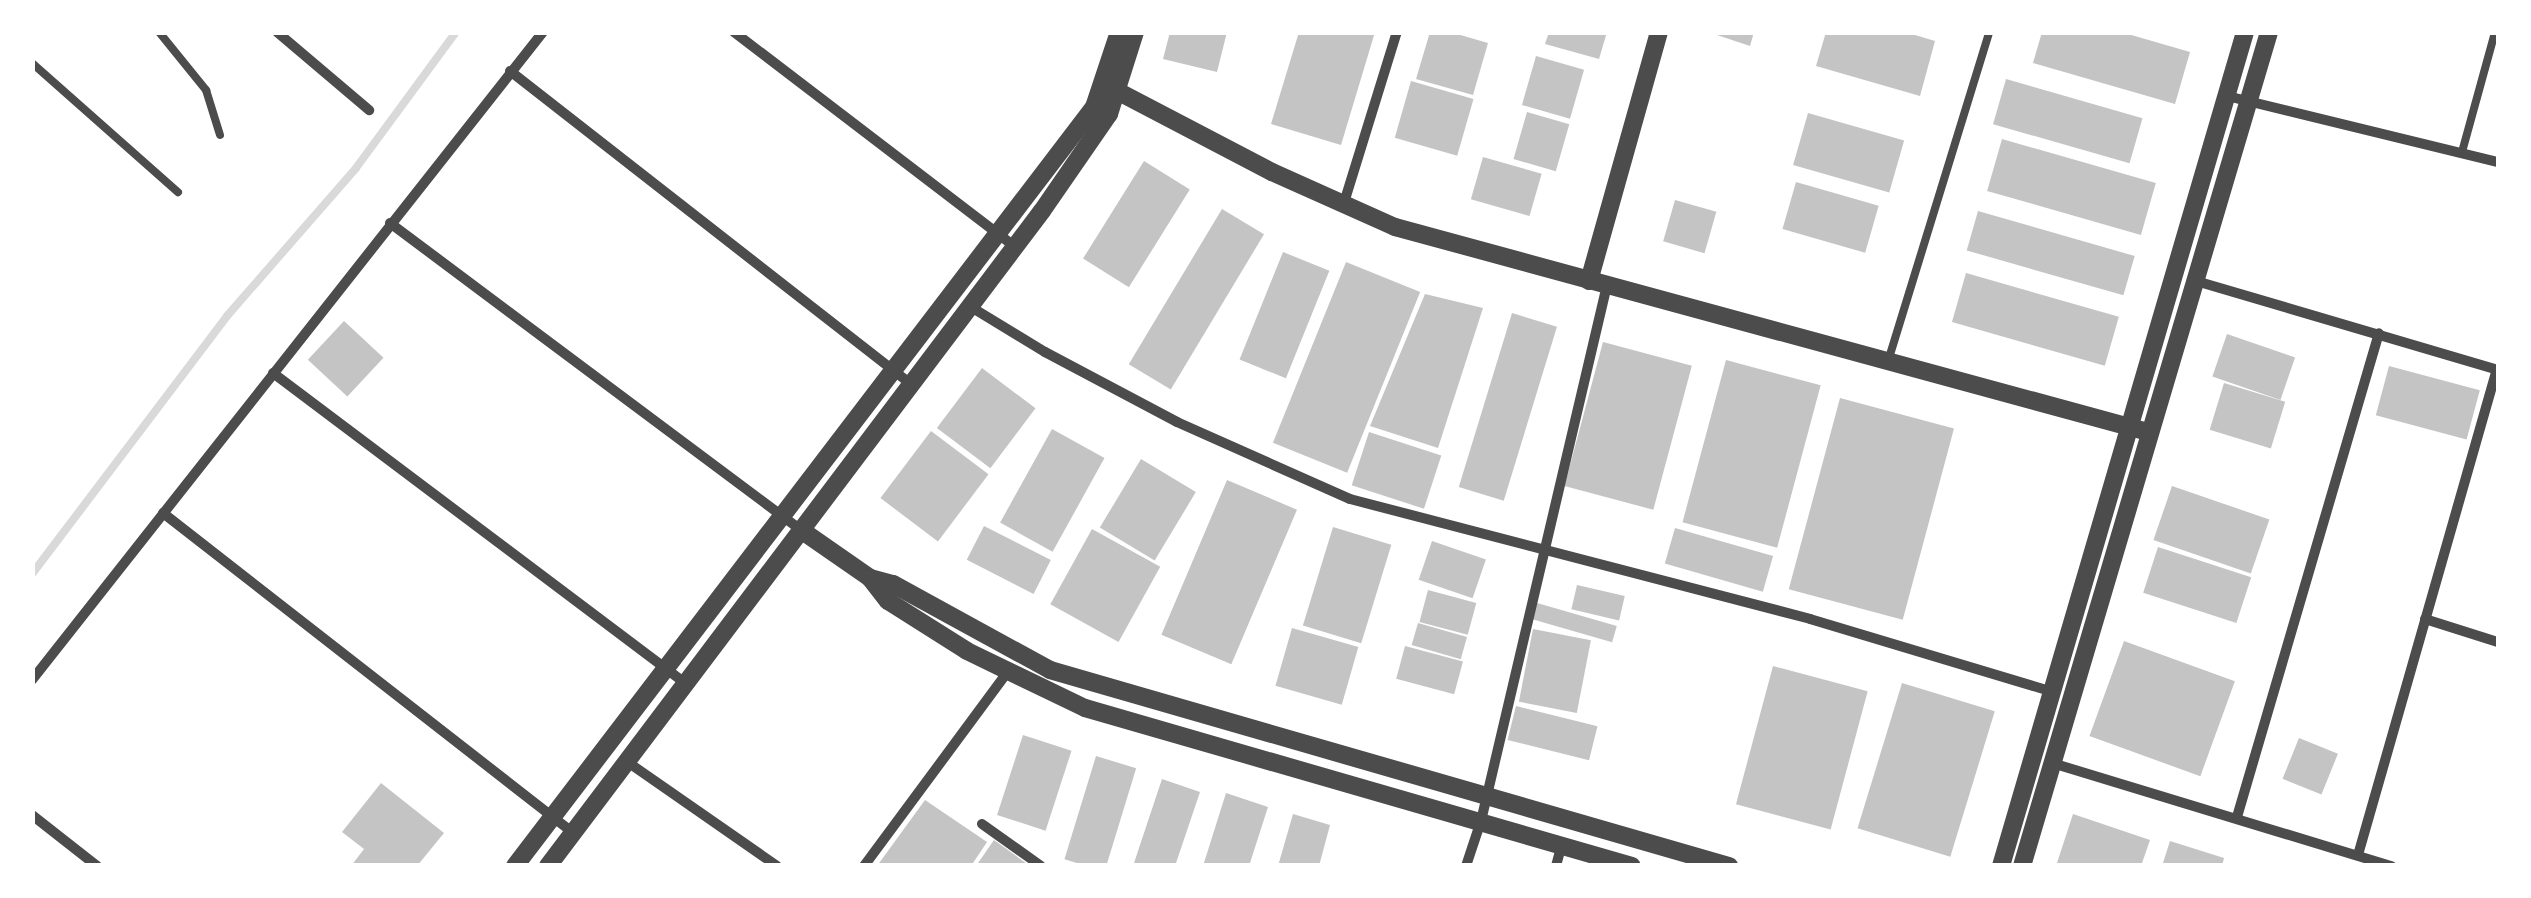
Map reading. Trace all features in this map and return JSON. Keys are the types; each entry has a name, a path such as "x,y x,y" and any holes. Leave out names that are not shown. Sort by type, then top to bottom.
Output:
{"street":[{"path":"278,32 369,110"},
{"path":"32,680 544,32"},
{"path":"734,32 1015,248"},
{"path":"515,866 1094,107 1119,32"},
{"path":"548,866 1015,248 1109,114 1135,32"},
{"path":"1342,206 1397,32"},
{"path":"1466,866 1481,821 1545,549 1598,283 1659,32"},
{"path":"2001,866 2244,32"},
{"path":"2022,866 2269,32"},
{"path":"510,72 912,384"},
{"path":"1119,92 1342,206 1395,227 1889,358 2148,432"},
{"path":"2226,96 2498,162"},
{"path":"390,224 870,578 888,602 1007,673 1085,708 1632,866"},
{"path":"2196,281 2498,370 2358,855"},
{"path":"971,307 1045,352 1178,422 1350,499 1810,620 2053,692"},
{"path":"2237,817 2378,334"},
{"path":"273,373 686,682"},
{"path":"163,513 572,832"},
{"path":"870,578 893,584 1050,670 1729,866"},
{"path":"2425,619 2498,642"},
{"path":"864,866 1007,673"},
{"path":"626,761 777,866"},
{"path":"2052,763 2392,866"},
{"path":"32,814 96,866"},
{"path":"982,824 1041,866"},
{"path":"1556,866 1562,844"}],"lane":[{"path":"159,32 206,90 220,134"},
{"path":"1889,358 1989,32"},
{"path":"2462,152 2496,32"},
{"path":"32,63 178,192"}],"building":[{"path":"1170,32 1227,32 1217,72 1163,59"},
{"path":"1299,32 1375,32 1341,145 1271,124"},
{"path":"1430,32 1450,32 1488,43 1473,95 1416,79"},
{"path":"1549,32 1607,32 1599,59 1545,44"},
{"path":"1708,32 1754,32 1750,46"},
{"path":"1826,32 1905,32 1935,41 1920,96 1816,66"},
{"path":"2042,32 2121,32 2190,52 2175,104 2033,63"},
{"path":"1536,56 1584,70 1570,119 1522,105"},
{"path":"2006,79 2142,118 2130,163 1993,124"},
{"path":"1411,81 1473,99 1457,156 1395,138"},
{"path":"1527,112 1569,124 1556,171 1513,159"},
{"path":"1808,113 1904,141 1889,192 1793,165"},
{"path":"2002,139 2156,183 2141,235 1987,191"},
{"path":"1483,157 1542,174 1530,216 1471,199"},
{"path":"1144,161 1190,190 1129,287 1083,259"},
{"path":"1796,182 1879,206 1865,253 1782,229"},
{"path":"1675,200 1716,212 1704,253 1663,241"},
{"path":"1222,209 1264,234 1171,389 1129,364"},
{"path":"1978,211 2135,256 2123,295 1967,250"},
{"path":"1283,252 1329,271 1286,378 1240,360"},
{"path":"1346,262 1420,292 1347,473 1273,443"},
{"path":"1966,273 2119,317 2105,366 1952,322"},
{"path":"1425,294 1483,308 1438,448 1370,426"},
{"path":"1512,313 1557,327 1504,501 1459,487"},
{"path":"344,321 383,358 347,397 308,360"},
{"path":"2227,334 2295,357 2280,400 2212,377"},
{"path":"1603,342 1692,366 1653,510 1564,486"},
{"path":"1726,360 1821,385 1777,548 1683,522"},
{"path":"2389,366 2480,390 2467,440 2376,415"},
{"path":"982,368 1036,408 990,468 937,428"},
{"path":"2224,383 2285,402 2271,449 2210,430"},
{"path":"1840,398 1954,429 1903,620 1789,589"},
{"path":"1052,429 1104,458 1053,552 1000,523"},
{"path":"931,431 989,474 938,541 880,498"},
{"path":"1369,432 1441,455 1424,509 1352,485"},
{"path":"1141,459 1196,492 1155,561 1100,528"},
{"path":"1227,480 1297,510 1231,664 1161,635"},
{"path":"2172,486 2269,520 2251,573 2153,540"},
{"path":"984,526 1051,560 1034,594 967,560"},
{"path":"1333,527 1391,545 1361,643 1303,625"},
{"path":"1675,528 1773,556 1763,592 1665,564"},
{"path":"1092,529 1160,567 1119,642 1050,604"},
{"path":"1432,541 1486,560 1473,598 1419,580"},
{"path":"2158,547 2251,577 2236,623 2143,593"},
{"path":"1577,585 1625,596 1619,620 1571,609"},
{"path":"1428,590 1476,603 1468,635 1419,622"},
{"path":"1537,603 1617,626 1612,642 1532,619"},
{"path":"1418,623 1467,637 1461,659 1412,645"},
{"path":"1292,628 1358,647 1342,705 1275,686"},
{"path":"1533,629 1591,640 1577,713 1519,702"},
{"path":"2124,641 2235,681 2200,776 2089,736"},
{"path":"1405,646 1463,662 1454,694 1396,679"},
{"path":"1773,666 1868,691 1831,829 1736,804"},
{"path":"1902,683 1995,711 1950,857 1858,828"},
{"path":"1516,706 1598,726 1589,760 1508,740"},
{"path":"1023,735 1072,751 1046,831 997,815"},
{"path":"2299,738 2338,754 2321,795 2283,779"},
{"path":"1096,756 1136,768 1106,866 1086,866 1064,859"},
{"path":"1162,779 1200,792 1175,866 1133,866"},
{"path":"381,783 444,833 417,866 351,866 364,849 342,832"},
{"path":"1226,793 1268,807 1249,866 1203,866"},
{"path":"925,800 987,842 971,866 877,866"},
{"path":"1293,814 1330,825 1319,866 1278,866"},
{"path":"2073,814 2150,840 2141,866 2056,866"},
{"path":"994,840 1030,866 976,866"},
{"path":"2170,841 2224,858 2222,866 2162,866"}],"waterway":[{"path":"32,574 227,316 356,168 456,32"}]}
